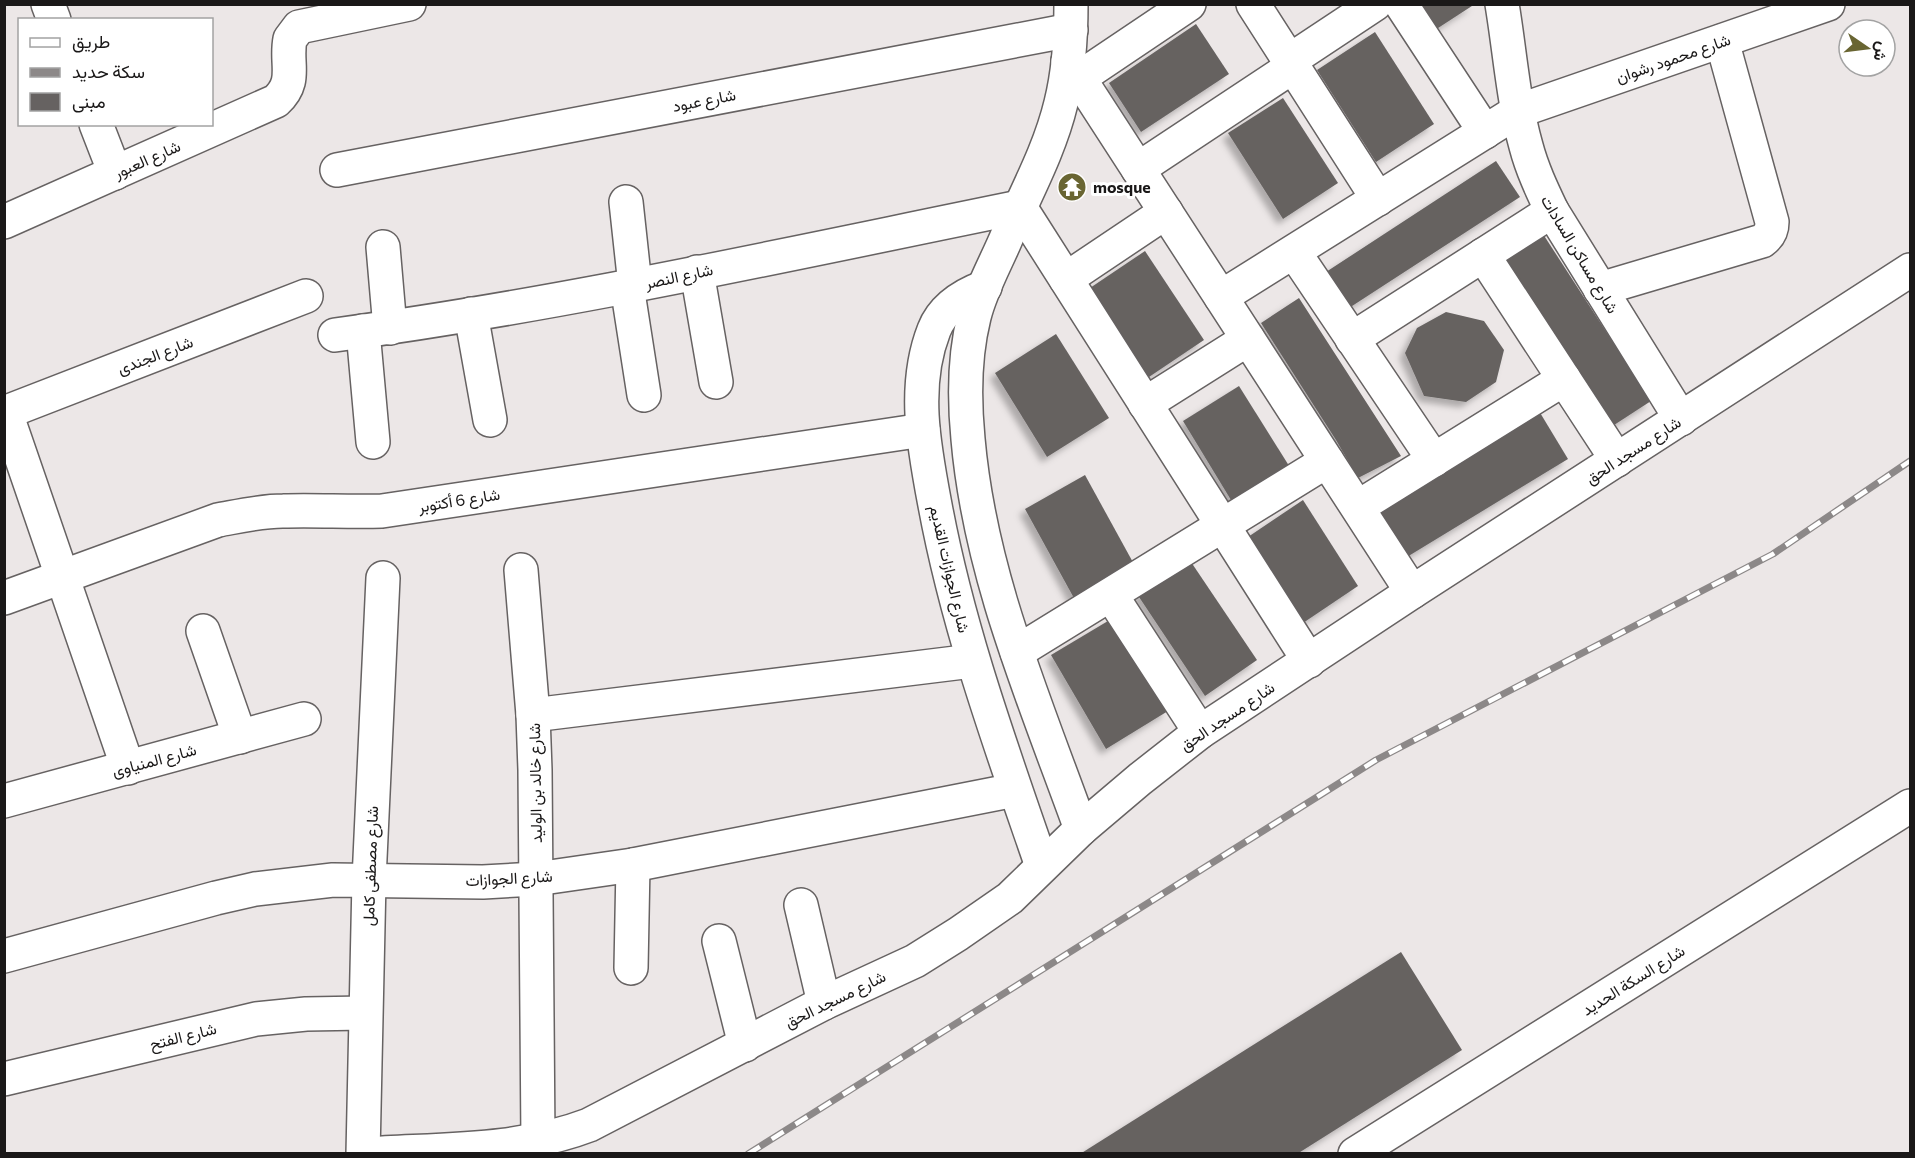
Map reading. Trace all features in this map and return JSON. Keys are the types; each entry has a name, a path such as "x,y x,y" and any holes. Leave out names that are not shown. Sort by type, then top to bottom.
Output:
{"street":[{"name":"شارع العبور","path":"4,222 276,101 288,85 290,39 299,27 409,4"},
{"path":"1074,70 1190,4"},
{"path":"1253,4 1378,200"},
{"path":"1138,169 1375,4"},
{"path":"1401,4 1485,132"},
{"name":"شارع مساكن السادات","path":"1502,4 1518,111 1526,148 1537,180 1552,211 1681,419"},
{"name":"شارع محمود رشوان","path":"1221,297 1518,111 1828,4"},
{"path":"1071,17 1074,70 1051,133 974,316 968,345 966,376 968,446 978,517 988,562 1017,652 1081,829"},
{"name":"شارع عبود","path":"338,170 1071,17"},
{"path":"1600,289 1762,241 1768,237 1772,229 1722,41"},
{"path":"1074,70 1412,592"},
{"path":"97,126 115,173"},
{"path":"626,202 631,285 644,394"},
{"path":"1020,207 1309,661"},
{"name":"شارع النصر","path":"363,331 631,285 1020,207"},
{"path":"1352,339 1552,211"},
{"path":"1066,279 1166,212"},
{"path":"373,442 363,331 383,247"},
{"path":"1294,252 1434,460"},
{"path":"1483,255 1617,460"},
{"name":"شارع مسجد الحق","path":"364,1154 513,1145 530,1148 589,1125 824,1003 915,961 1010,897 1081,829 1200,732 1412,592 1911,270"},
{"path":"697,272 716,382"},
{"name":"شارع الجوازات القديم","path":"985,287 955,302 935,328 925,361 921,396 923,430 943,547 972,661 1042,866"},
{"name":"شارع الجندى","path":"5,413 306,296"},
{"path":"471,314 490,420"},
{"path":"1145,404 1248,339"},
{"path":"1358,507 1564,379"},
{"path":"5,413 128,768"},
{"name":"شارع 6 أكتوبر","path":"4,598 218,520 250,514 283,511 348,513 382,511 923,430"},
{"path":"1017,652 1327,461"},
{"name":"شارع خالد بن الوليد","path":"521,570 533,715 536,879 530,1148"},
{"name":"شارع مصطفى كامل","path":"364,1154 369,880 383,578"},
{"path":"1111,595 1200,732"},
{"path":"203,631 240,736"},
{"path":"533,715 972,661"},
{"name":"شارع المنياوى","path":"4,801 304,719"},
{"name":"شارع الجوازات","path":"4,956 255,889 333,880 483,882 536,879 633,865 1016,790"},
{"name":"شارع السكة الحديد","path":"1355,1154 1911,806"},
{"path":"631,968 633,865"},
{"path":"801,905 824,1003"},
{"path":"719,941 745,1045"},
{"name":"شارع الفتح","path":"4,1079 256,1019 306,1014 365,1013"}],"building":[{"path":"1419,4 1475,4 1435,30"},
{"path":"1196,24 1229,74 1141,132 1109,83"},
{"path":"1375,32 1434,124 1376,162 1317,70"},
{"path":"1283,98 1338,183 1283,219 1228,133"},
{"path":"1496,161 1520,197 1349,308 1326,272"},
{"path":"1543,234 1651,401 1611,427 1503,260"},
{"path":"1145,251 1204,340 1146,379 1087,290"},
{"path":"1299,298 1401,456 1358,478 1261,323"},
{"path":"1446,312 1484,321 1504,350 1496,382 1466,402 1424,396 1405,353 1417,328"},
{"path":"1056,334 1109,418 1047,457 995,373"},
{"path":"1239,386 1291,469 1234,505 1183,421"},
{"path":"1539,411 1568,459 1402,560 1373,512"},
{"path":"1085,475 1135,566 1075,600 1025,509"},
{"path":"1303,500 1358,586 1303,623 1248,537"},
{"path":"1189,559 1257,660 1205,696 1137,594"},
{"path":"1113,618 1168,711 1106,749 1051,655"},
{"path":"1401,952 1462,1050 1297,1154 1080,1154"}],"railway":[{"path":"748,1154 1376,760 1773,554 1910,461"}],"place":[{"name":"mosque","path":"1072,187"}]}
